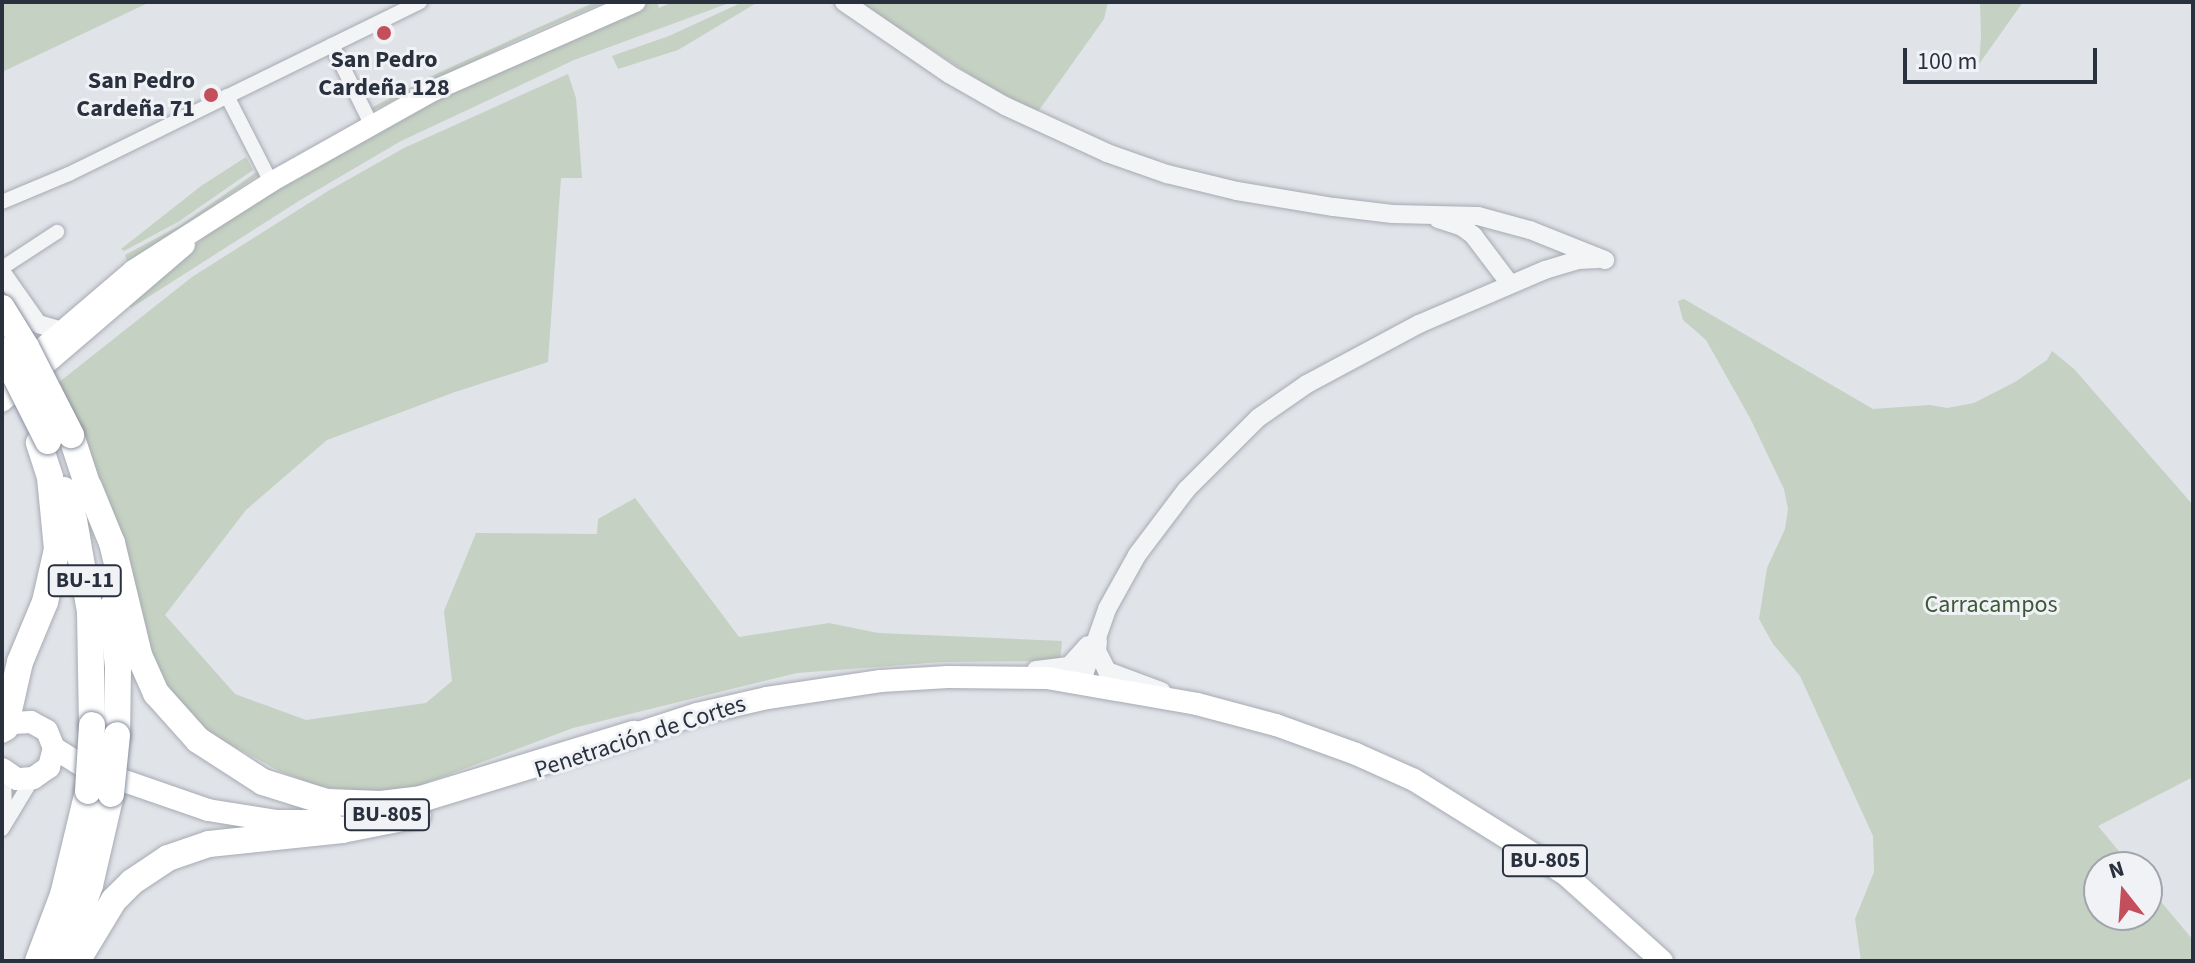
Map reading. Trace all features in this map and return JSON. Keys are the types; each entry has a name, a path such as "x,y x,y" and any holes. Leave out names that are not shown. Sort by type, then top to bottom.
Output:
{"highway":[{"name":"BU-11","path":"2,308 34,360 74,520 90,612 94,784 90,885 62,961"},
{"name":"BU-11","path":"2,350 53,440 89,487 102,539 117,640 117,735 94,784 63,895 38,961"},
{"path":"2,369 53,440 50,477 57,549 45,602 20,662 4,730"},
{"path":"89,487 112,543 139,655 156,693 198,740 263,782 327,802 381,804 421,799 634,734"},
{"path":"77,961 114,900 132,882 168,858 209,844 342,830 438,810 525,781 634,734"}],"main road":[{"path":"2,382 133,270 271,182 371,124 493,63 635,2"},
{"path":"2,402 132,294 207,223"},
{"name":"Penetración de Cortes","path":"45,764 94,784 208,810 277,821 350,820 428,807 634,734 697,714 780,695 869,682 948,677 1047,678 1197,704 1276,725 1356,754 1414,780 1565,874 1662,961"},
{"path":"4,730 31,722 47,731 45,764"},
{"name":"BU-805","path":"3,770 17,779 45,764"}],"street":[{"path":"5,203 420,2"},
{"path":"844,2 937,66 1005,106 1107,153 1167,174 1237,191 1370,212 1478,216 1544,235 1605,260 1577,260 1480,296 1307,384 1258,418 1208,466 1170,510 1125,576 1099,629 1081,683"},
{"path":"332,45 371,124"},
{"path":"227,96 271,182"},
{"path":"1415,214 1462,227 1479,241 1491,263 1510,284"},
{"path":"57,232 2,270 38,324 59,332 77,331 116,301 132,294"},
{"path":"1544,235 1550,252 1545,270"},
{"path":"1480,296 1491,263"},
{"path":"948,677 990,669 1058,669 1078,660 1099,629"},
{"path":"1099,629 1097,651 1107,671 1197,704"},
{"path":"3,826 45,764"},
{"path":"3,770 3,826"}],"green space":[{"path":"2,2 150,2 2,72"},
{"path":"595,2 605,2 526,36 372,111 371,108 438,73"},
{"path":"657,2 659,8 673,2 732,2 574,60 401,141 302,199 131,308 129,304 226,218 384,126 554,44"},
{"path":"743,2 758,2 678,50 618,69 612,56 669,36"},
{"path":"859,2 1108,2 1104,19 1037,113 983,83"},
{"path":"1980,2 2023,2 1979,64 1981,37"},
{"path":"568,74 576,98 582,178 561,178 548,362 455,392 327,440 246,510 165,615 235,694 306,720 426,703 452,681 444,611 476,533 597,534 598,519 635,498 739,637 829,623 878,633 1062,641 1060,661 942,662 797,673 573,728 405,791 354,791 318,786 279,771 202,729 165,685 134,618 58,383 192,277 328,191 404,148"},
{"path":"246,157 253,170 178,222 124,251 121,249 201,186"},
{"path":"258,171 260,174 128,264 125,255 181,225"},
{"name":"Carracampos","path":"1684,299 1873,409 1930,405 1947,408 1974,403 2015,382 2047,360 2052,351 2074,369 2193,505 2193,777 2098,826 2119,851 2083,851 2083,931 2163,931 2163,904 2193,940 2193,961 1861,961 1855,919 1874,872 1873,836 1800,676 1773,644 1759,619 1767,568 1785,529 1788,509 1784,489 1750,418 1706,340 1683,320 1678,301"}],"place":[{"name":"San Pedro Cardeña 128","path":"384,33"},
{"name":"San Pedro Cardeña 71","path":"211,95"}]}
